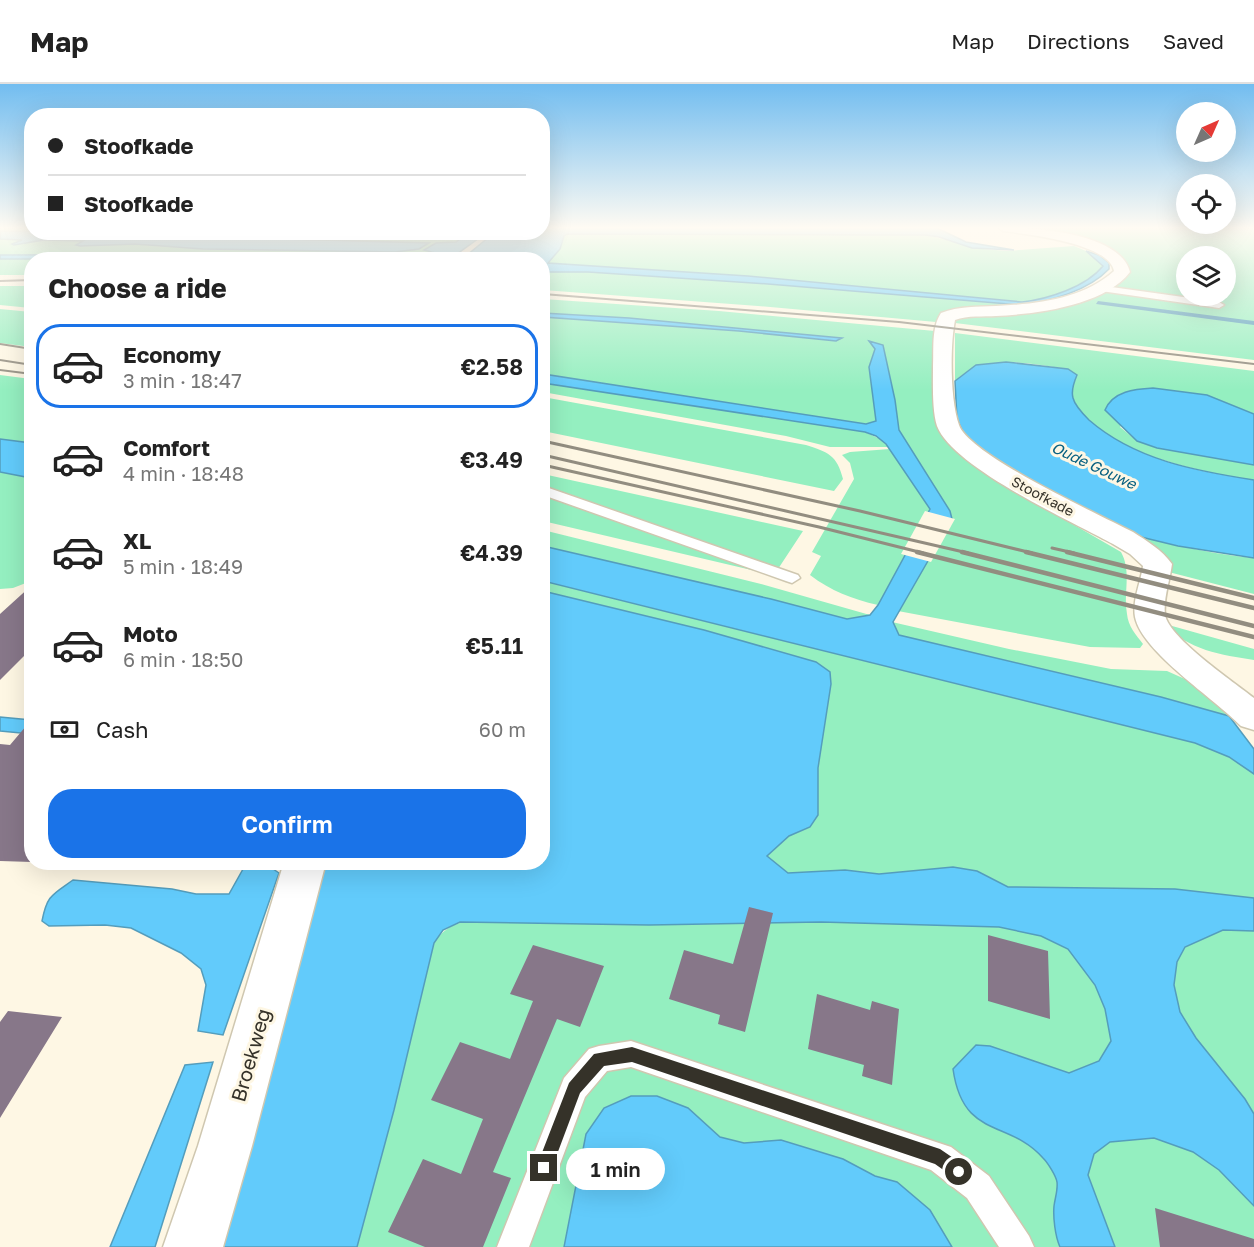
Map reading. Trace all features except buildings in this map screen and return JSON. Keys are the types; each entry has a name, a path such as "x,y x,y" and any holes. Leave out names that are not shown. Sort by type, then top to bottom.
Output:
{"street":[{"path":"1097,288 1110,281"},
{"name":"Stoofkade","path":"1097,288 1051,304 962,313 947,317 943,336 943,382 948,425 954,435 982,461 1018,483 1123,538 1140,548 1158,564 1150,616 1156,630 1183,657 1254,718"},
{"name":"Broekweg","path":"193,1247 225,1146 303,870"}],"lane":[{"path":"1097,288 1176,299"},
{"path":"550,492 792,578"},
{"path":"513,1247 574,1088 600,1059 632,1054 940,1158 978,1187 1018,1247"}],"green space":[{"path":"550,281 727,281 1022,305 940,313 936,322 550,291"},
{"path":"804,281 1084,281 1066,291 1022,302"},
{"path":"1112,281 1176,281 1176,306 1236,306 1236,281 1254,281 1254,360 955,323 956,318 1019,312"},
{"path":"0,286 24,286 24,307 0,305"},
{"path":"550,299 719,311 935,331 939,429 955,449 979,470 1121,552 1127,575 1128,618 1143,644 1140,648 1090,647 898,611 952,519 950,511 899,430 883,345 870,342 875,349 869,367 876,421 866,424 550,375 550,318 739,331 836,341 841,338 629,318 550,313"},
{"path":"0,309 24,311 24,346 0,343"},
{"path":"955,333 1254,371 1254,414 1207,395 1153,388 1120,427 1137,441 1157,448 1254,465 1254,480 1208,472 1154,457 1105,433 1086,418 1074,400 1068,369 1023,363 994,363 967,372 955,381"},
{"path":"0,375 24,378 24,442 0,439"},
{"path":"550,384 865,432 882,440 888,447 830,447 786,436 550,393"},
{"path":"550,398 806,445 831,456 838,465 843,479 834,491 550,432"},
{"path":"890,449 930,509 878,605 842,594 810,575 821,556 812,552 854,479 850,463 842,455 850,452"},
{"path":"0,472 24,476 24,584 13,588 0,589"},
{"path":"550,476 803,531 778,569 760,572 550,523"},
{"path":"1098,521 1175,545 1254,558 1254,594 1157,569"},
{"path":"550,532 761,584 870,615 847,619 550,548"},
{"path":"550,583 1195,743 1229,757 1254,774 1254,898 1175,889 1008,887 977,871 953,867 879,874 845,870 788,873 767,856 789,836 810,827 818,815 818,768 831,684 830,672 816,662 704,630 550,593"},
{"path":"892,622 1009,649 1111,669 1167,671 1205,688 1229,716 1161,697 899,635"},
{"path":"1165,624 1254,649 1254,660 1206,650 1184,640"},
{"path":"481,920 649,925 821,922 1254,931 1254,1247 357,1247 394,1110 434,943 442,933 460,923"}],"water":[{"path":"727,281 804,281 1022,302 1066,291 1085,281 1094,281 1068,294 1022,305"},
{"path":"550,313 629,318 842,338 836,341 739,331 550,318"},
{"path":"869,341 883,345 899,430 950,511 952,519 893,622 899,635 1161,697 1229,716 1254,749 1254,774 1229,757 1195,743 550,583 550,548 847,619 870,615 878,605 930,509 886,444 876,436 865,432 550,384 550,375 866,424 876,421 869,367 875,349"},
{"name":"Oude Gouwe","path":"1006,362 1068,369 1077,375 1072,392 1078,407 1089,420 1126,445 1188,468 1254,480 1254,558 1178,546 1141,537 1098,521 1001,467 964,434 957,419 955,381 976,365"},
{"path":"1153,388 1207,395 1254,414 1254,465 1157,448 1137,441 1105,410 1113,399 1125,392"},
{"path":"0,439 24,442 24,477 0,472"},
{"path":"550,593 704,630 816,662 830,672 831,684 818,768 818,815 810,827 789,836 767,856 788,873 845,870 879,874 953,867 977,871 1008,887 1175,889 1254,898 1254,931 1223,930 1185,947 1177,962 1174,985 1180,1012 1196,1038 1245,1099 1254,1114 1254,1206 1219,1170 1193,1152 1154,1138 1110,1142 1094,1154 1088,1175 1115,1247 1060,1247 1054,1216 1057,1191 1055,1176 1043,1158 1030,1146 989,1126 966,1107 958,1092 953,1069 976,1045 990,1046 1069,1073 1099,1061 1111,1041 1105,1009 1095,985 1068,949 1041,936 999,927 821,922 649,925 460,922 443,930 434,943 394,1110 357,1247 214,1247 320,870 550,870"},
{"path":"0,717 24,719 24,733 0,731"},
{"path":"242,870 274,870 279,873 223,1035 198,1031 206,985 201,969 181,953 131,928 105,925 49,926 42,921 48,901 73,880 172,889 196,894 229,894"},
{"path":"213,1062 155,1247 110,1247 185,1065"},
{"path":"631,1096 657,1096 688,1108 720,1137 744,1143 781,1140 843,1159 875,1176 897,1182 930,1210 952,1247 564,1247 586,1134 604,1108"}],"pier":[{"path":"925,511 955,519 931,562 901,554"}],"waterway":[{"path":"1098,303 1254,323"}],"railway":[{"path":"550,295 899,322 1254,364"},
{"path":"0,344 24,348"},
{"path":"0,360 24,364"},
{"path":"0,370 24,373"},
{"path":"550,443 860,511 1032,553"},
{"path":"550,457 968,553"},
{"path":"550,467 819,527 923,553"},
{"path":"1052,548 1074,553"},
{"path":"917,552 1254,637"},
{"path":"962,552 1254,626"},
{"path":"1026,552 1254,608"},
{"path":"1067,552 1254,598"}],"route":[{"path":"544,1168 574,1088 600,1059 632,1054 940,1158 959,1172"}]}
